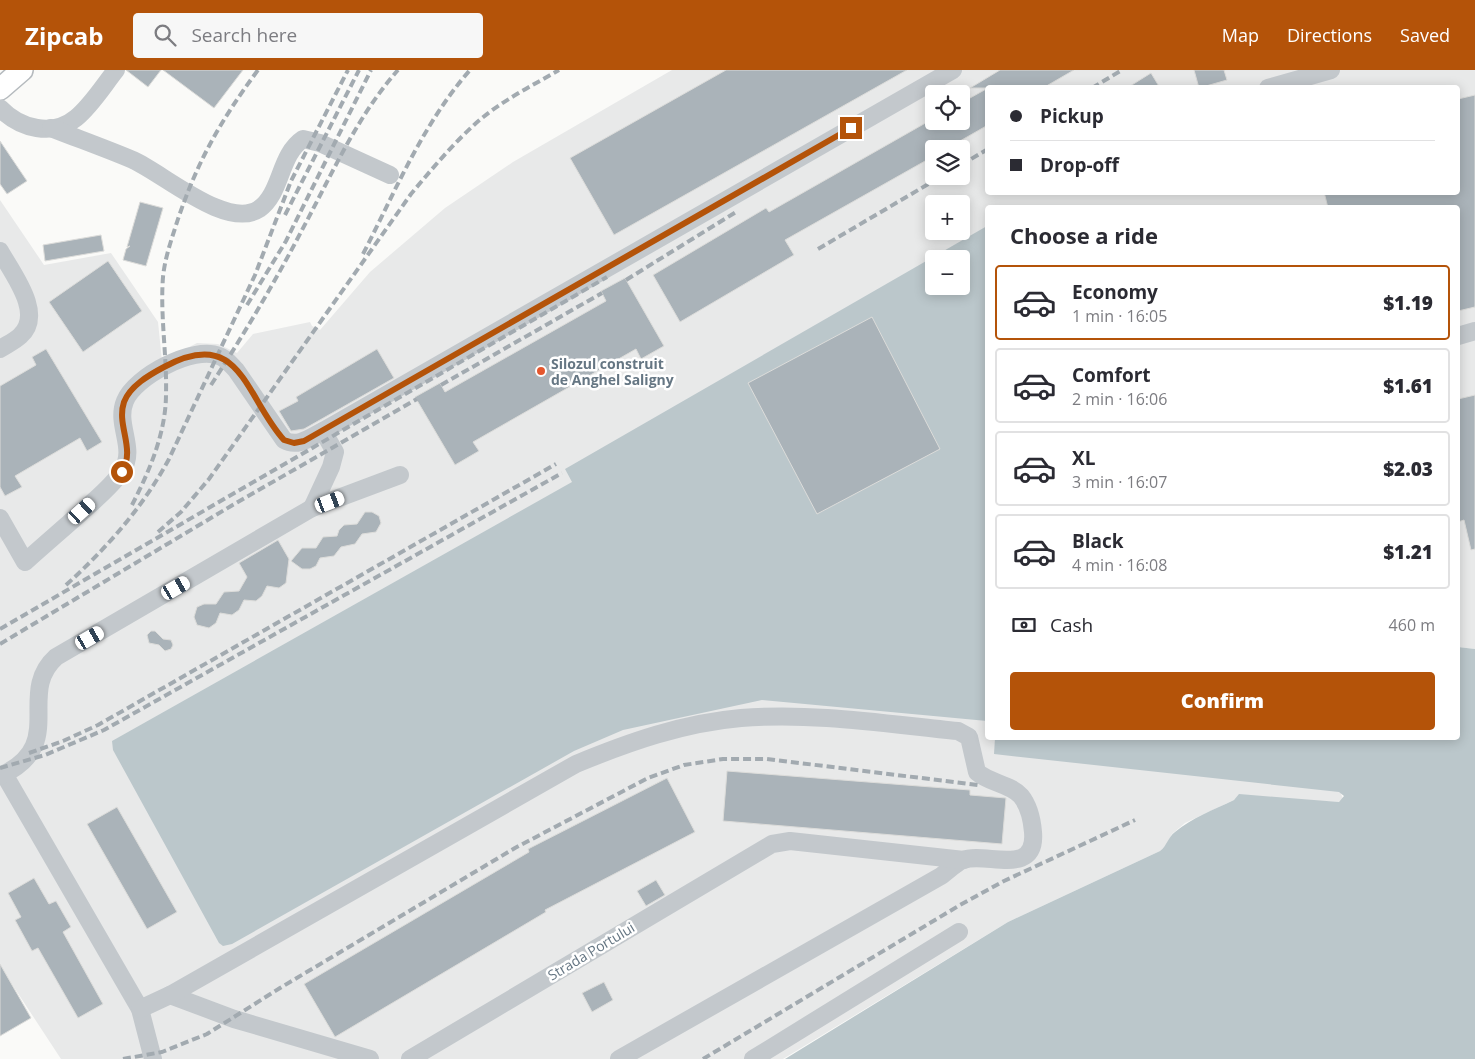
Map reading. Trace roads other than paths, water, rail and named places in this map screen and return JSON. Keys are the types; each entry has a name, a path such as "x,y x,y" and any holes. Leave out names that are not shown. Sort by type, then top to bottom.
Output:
{"main road":[{"path":"0,89 22,70"}],"lane":[{"path":"0,108 14,120 38,129 64,126 78,117 116,70"},
{"path":"0,518 25,562 122,472 128,457 127,439 122,417 125,400 134,386 160,369 182,358 211,354 227,360 262,405 281,436 289,443 304,441 953,70"},
{"path":"1278,85 1331,70"},
{"path":"51,128 135,161 205,202 234,214 252,213 267,203 292,149 303,139 320,143 390,175"},
{"path":"0,251 25,296 30,312 29,324 21,336 0,349"},
{"path":"1460,335 1475,331"},
{"path":"312,508 331,467 335,452 323,431"},
{"path":"152,1059 140,1009 2,775 22,763 32,752 38,740 40,683 48,664 56,657 312,508 400,475"},
{"path":"140,1009 170,995 576,764 629,742 683,728 741,718 800,717 958,731 969,737 977,772 1021,796 1032,818 1034,839 1029,851 1022,858 1013,860 964,860 941,876 619,1059"},
{"name":"Strada Portului","path":"410,1059 772,844 790,841 964,860"},
{"path":"753,1059 959,932"},
{"path":"170,995 234,1019 370,1059"}],"railway":[{"path":"132,505 155,452 163,423 166,379 162,292 169,248 178,219 202,159 233,106 258,70"},
{"path":"66,585 123,526 148,494 169,459 255,275 291,181 348,70"},
{"path":"285,215 359,70"},
{"path":"247,305 286,241 371,70"},
{"path":"211,385 270,289 357,127 383,88 398,70"},
{"path":"363,254 424,136 453,91 470,70"},
{"path":"158,532 181,512 209,479 411,194 434,167 457,141 494,109 559,70"},
{"path":"1097,85 1122,70"},
{"path":"970,160 985,151"},
{"path":"818,249 927,185"},
{"path":"626,280 736,212"},
{"path":"0,629 607,277"},
{"path":"441,385 602,293"},
{"path":"0,644 231,506 417,399"},
{"path":"29,753 63,741 98,725 556,464"},
{"path":"0,768 45,755 104,730 562,473"},
{"path":"123,1059 162,1052 207,1034 280,988 515,848 648,778 684,765 723,759 767,759 978,785"},
{"path":"703,1059 960,905 1004,881 1135,820"}],"place":[{"name":"Silozul construit de Anghel Saligny","path":"541,371"}]}
